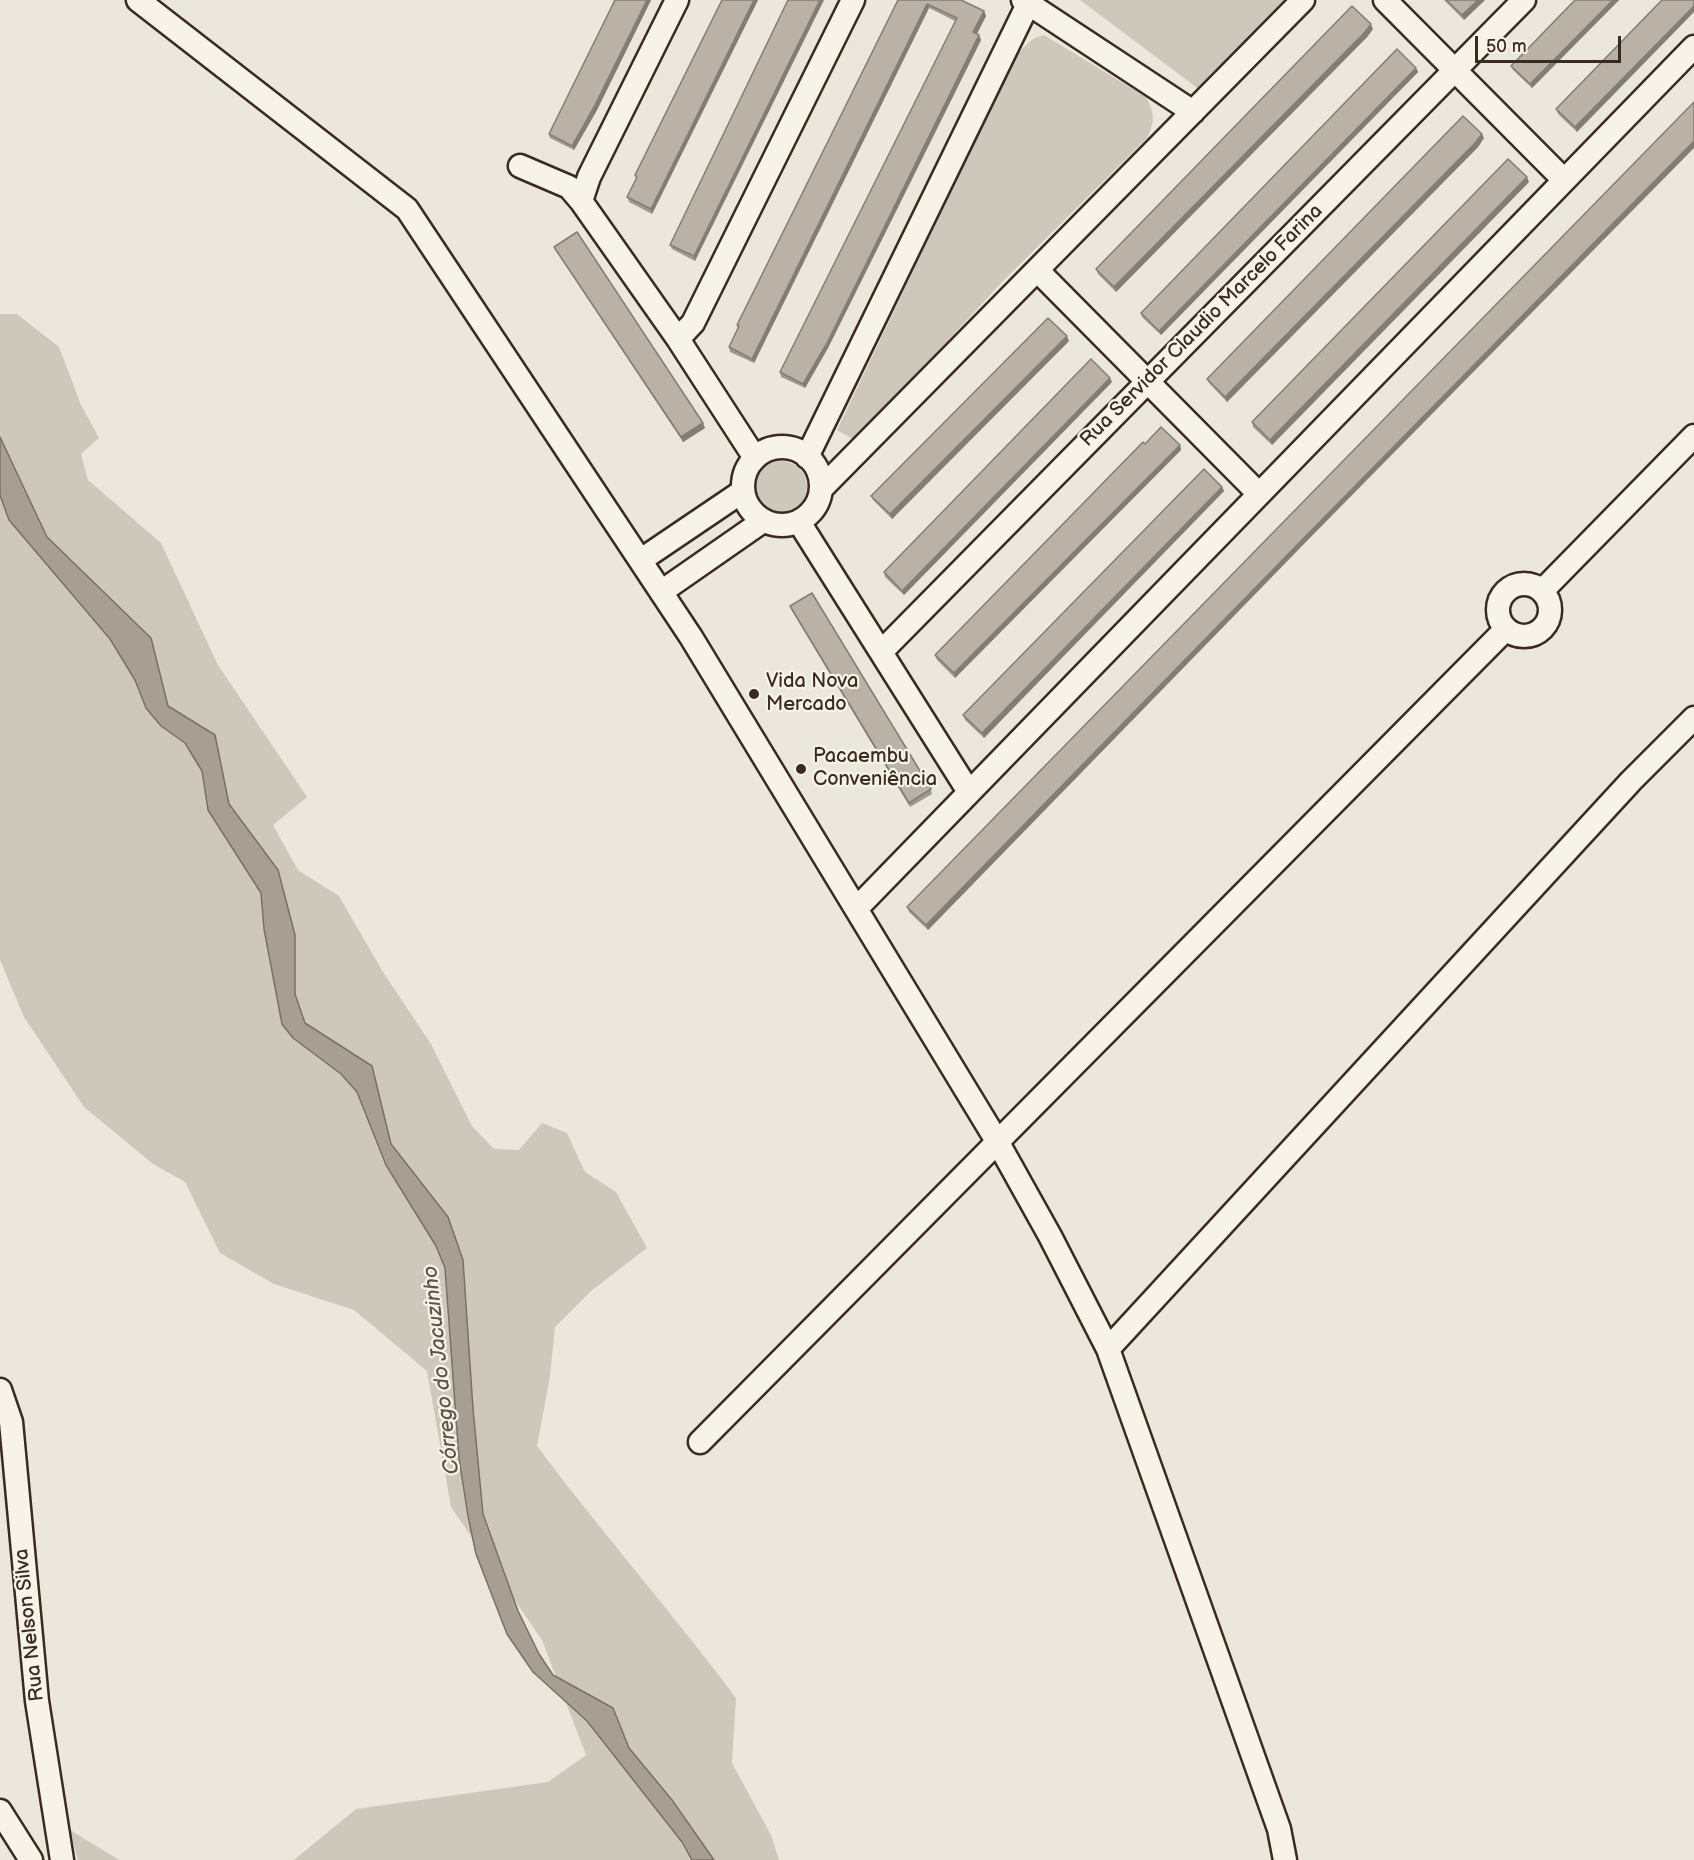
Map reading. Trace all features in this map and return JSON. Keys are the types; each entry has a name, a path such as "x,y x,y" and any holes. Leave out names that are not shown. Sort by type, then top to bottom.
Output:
{"street":[{"path":"138,0 408,209 641,560 857,908 997,1141 1050,1236 1108,1350 1279,1829 1285,1860"},
{"path":"581,201 589,177 677,0"},
{"path":"678,339 693,323 853,0"},
{"path":"821,489 1303,0"},
{"path":"1385,0 1564,180"},
{"name":"Rua Servidor Claudio Marcelo Farina","path":"881,652 1524,0"},
{"path":"807,457 1027,1 1193,112"},
{"path":"857,908 1694,47"},
{"path":"520,166 569,187 581,201 678,339 755,458"},
{"path":"1037,270 1259,494"},
{"path":"1542,591 1694,436"},
{"path":"777,447 789,448 807,457 818,470 821,489 816,505 799,522 775,525 763,521 750,508 743,491 743,479 755,458 777,447"},
{"path":"641,560 743,491"},
{"path":"661,592 763,521"},
{"path":"799,522 969,792"},
{"path":"1519,584 1535,586 1542,591 1550,605 1550,613 1543,628 1529,636 1506,629 1498,615 1498,606 1505,592 1519,584"},
{"path":"700,1442 1506,629"},
{"path":"1108,1350 1631,781 1694,718"},
{"name":"Rua Nelson Silva","path":"0,1390 11,1422 37,1701 62,1860"},
{"path":"0,1811 31,1860"}],"shaded area":[{"path":"1080,0 1292,0 1208,96"},
{"path":"1044,35 1146,97 1153,117 1147,138 1000,284 856,441 837,430 1010,69 1027,44"},
{"path":"0,314 17,314 59,347 81,405 99,438 81,454 88,480 161,543 218,665 307,797 273,825 298,870 339,896 383,972 431,1044 472,1126 494,1149 519,1150 542,1123 567,1133 585,1172 616,1192 647,1248 591,1291 555,1327 550,1376 537,1446 736,1698 732,1763 771,1835 779,1860 294,1860 356,1809 548,1782 586,1755 542,1640 451,1507 427,1371 354,1310 274,1284 220,1253 185,1182 153,1164 84,1107 24,1017 0,960"},
{"path":"0,437 47,537 151,638 168,706 215,735 229,804 278,870 295,935 295,994 305,1023 372,1066 391,1144 448,1217 463,1260 483,1514 518,1611 539,1654 553,1675 613,1708 629,1748 672,1800 714,1860 692,1860 682,1842 587,1721 533,1672 507,1634 476,1554 468,1516 459,1458 445,1268 436,1246 386,1165 357,1092 341,1074 293,1038 282,1024 264,929 261,893 208,810 202,771 185,743 161,726 146,708 135,680 110,639 9,520 0,495"},
{"path":"781,461 791,463 799,469 805,477 807,487 805,497 799,505 791,511 781,513 771,511 763,505 757,497 755,487 757,477 763,469 771,463"},
{"path":"70,1830 116,1858 120,1860 78,1860"}],"building":[{"path":"615,0 647,0 572,146 549,134"},
{"path":"722,0 754,0 651,209 627,197 637,177 635,175"},
{"path":"788,0 820,0 694,256 670,245"},
{"path":"898,0 961,0 984,11 973,32 979,35 827,343 803,384 780,372 957,18 927,4 752,359 729,347 739,326 737,325"},
{"path":"1446,0 1478,0 1462,15"},
{"path":"1575,0 1613,0 1530,84 1511,66"},
{"path":"1662,0 1694,0 1694,6 1575,127 1556,109"},
{"path":"1352,6 1371,24 1365,32 1114,287 1096,269"},
{"path":"1397,49 1416,68 1159,331 1141,313"},
{"path":"1694,102 1694,141 926,925 907,907"},
{"path":"1463,116 1482,134 1476,142 1225,397 1207,379"},
{"path":"1508,159 1527,177 1270,440 1252,422"},
{"path":"577,232 703,423 681,437 554,247"},
{"path":"1048,318 1067,336 890,514 871,496"},
{"path":"1091,359 1110,378 902,591 884,572"},
{"path":"1161,427 1180,445 954,673 935,655 1143,442 1145,444"},
{"path":"1204,469 1222,487 982,733 963,715"},
{"path":"812,593 931,789 909,803 790,606"}],"place":[{"name":"Vida Nova Mercado","path":"754,694"},
{"name":"Pacaembu Conveniência","path":"801,769"}],"water label":[{"name":"Córrego do Jacuzinho","path":"442,1370"}]}
